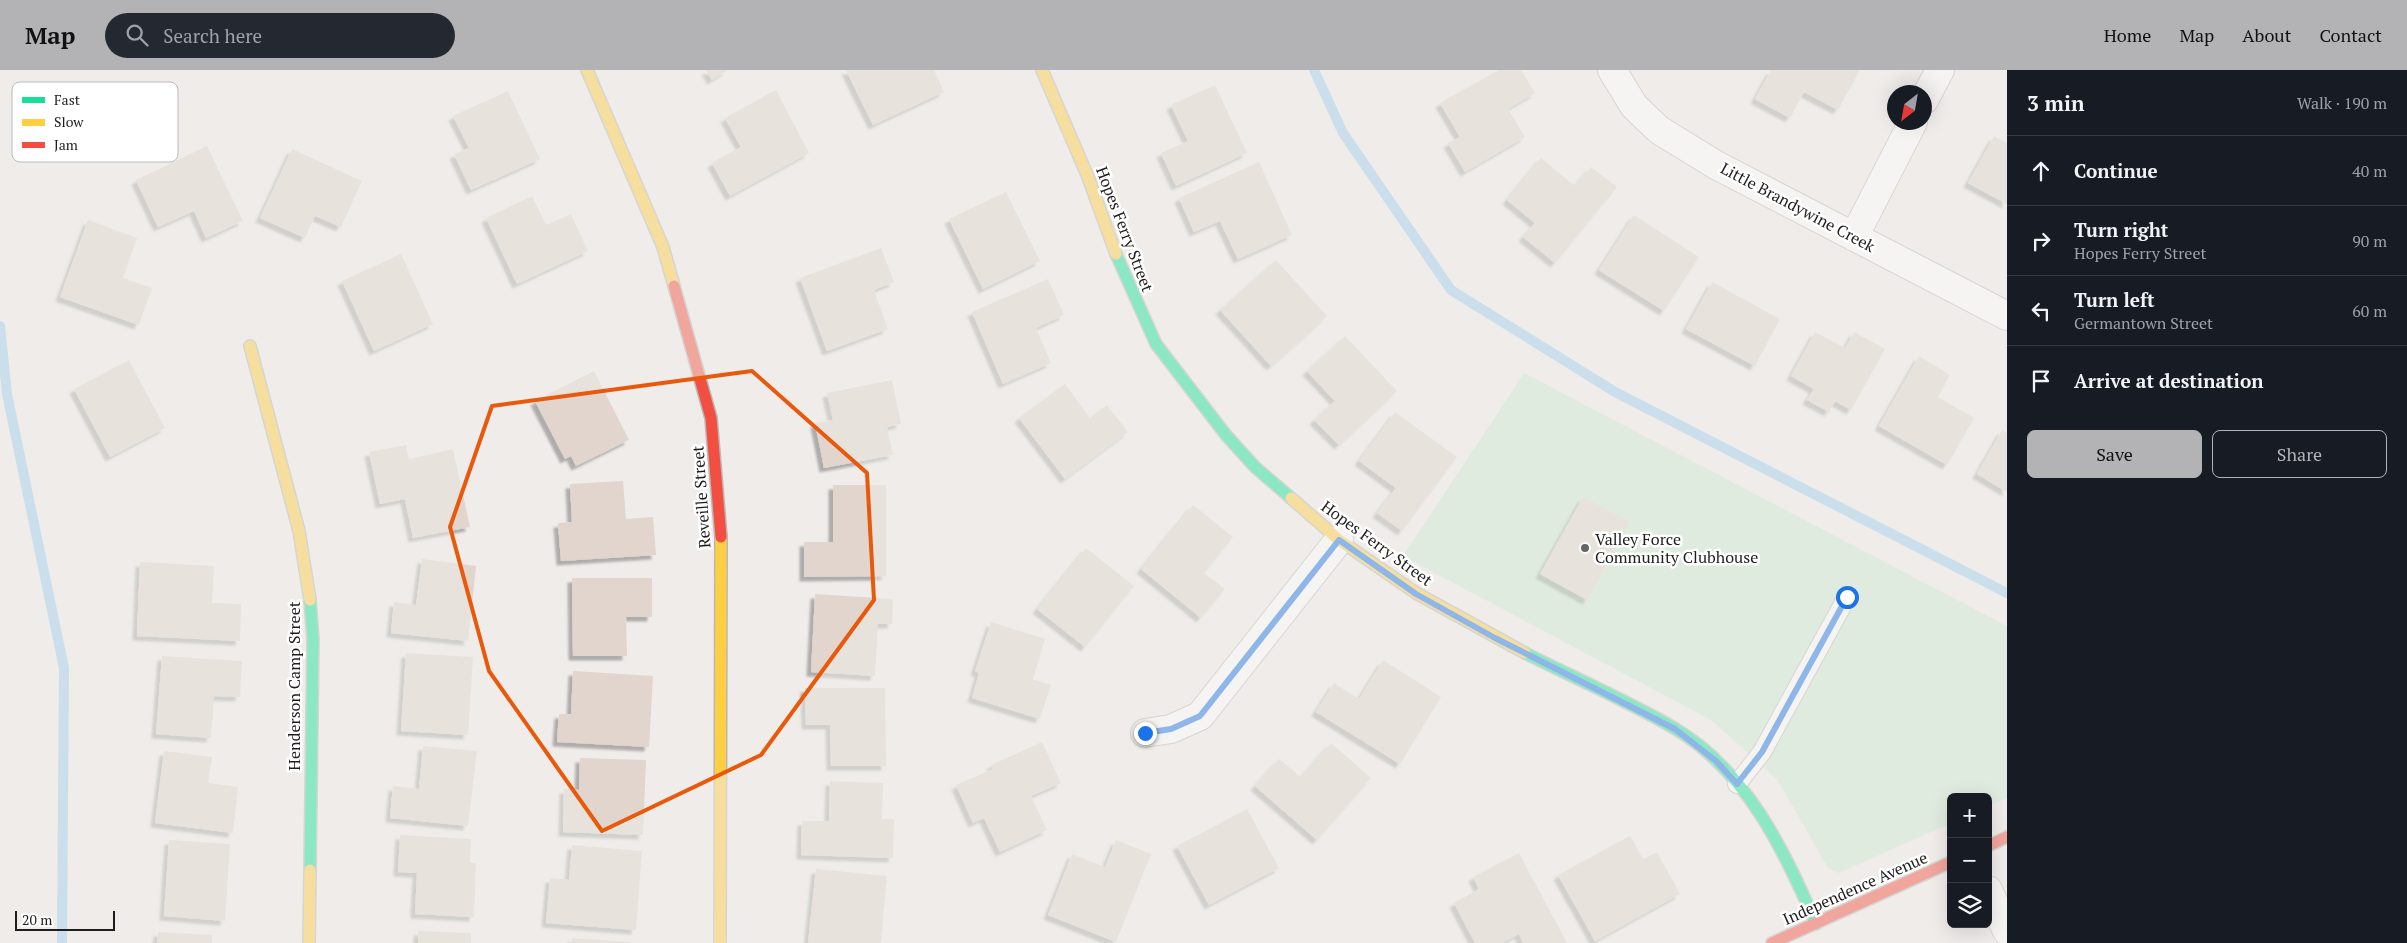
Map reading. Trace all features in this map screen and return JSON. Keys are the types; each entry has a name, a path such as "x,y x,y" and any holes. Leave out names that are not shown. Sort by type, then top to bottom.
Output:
{"street":[{"name":"Reveille Street","path":"587,70 663,248 711,418 721,528 720,943"},
{"name":"Hopes Ferry Street","path":"1042,70 1088,177 1123,274 1156,344 1226,435 1254,467 1339,540 1416,594 1495,638 1675,729 1716,761 1737,784 1768,825 1790,863 1816,924"},
{"name":"Little Brandywine Creek","path":"1612,70 1634,106 1659,130 1716,165 2007,316"},
{"path":"1932,85 1940,70"},
{"path":"1854,237 1909,130"},
{"name":"Henderson Camp Street","path":"250,346 299,531 310,587 313,639 309,943"},
{"path":"1145,733 1171,729 1200,716 1339,540"},
{"path":"1992,844 2007,837"},
{"name":"Independence Avenue","path":"1772,943 1947,864"},
{"path":"1992,899 2007,931"}],"lane":[{"path":"1737,784 1762,752 1847,597"}],"highlighted area":[{"path":"752,371 867,473 874,600 761,755 602,831 489,671 450,527 492,406"}],"green space":[{"path":"1524,373 2007,626 2007,798 1992,804 1992,793 1947,793 1947,825 1839,873 1828,868 1777,779 1711,720 1403,556"}],"building":[{"path":"706,70 728,70 712,80"},
{"path":"846,70 934,70 944,92 873,125"},
{"path":"1499,70 1521,70 1535,93 1508,109 1525,137 1465,172 1448,143 1460,137 1440,103"},
{"path":"1771,70 1860,70 1838,110 1804,92 1790,118 1755,99"},
{"path":"1215,85 1247,153 1176,186 1161,153 1188,141 1171,105"},
{"path":"776,90 809,153 730,196 712,163 741,147 725,118"},
{"path":"508,91 540,159 471,190 454,154 469,148 453,116"},
{"path":"1994,136 2007,143 2007,204 1968,183"},
{"path":"207,146 243,221 206,238 194,211 158,227 136,180 174,162 178,162 178,160"},
{"path":"292,149 362,181 341,227 315,216 305,238 260,218"},
{"path":"1541,158 1575,186 1591,167 1617,187 1555,263 1523,237 1535,223 1507,200"},
{"path":"1259,162 1292,235 1238,259 1220,221 1194,232 1179,198"},
{"path":"1006,192 1040,261 983,289 949,219"},
{"path":"532,196 546,225 571,214 588,251 517,284 486,218"},
{"path":"1634,215 1699,257 1664,311 1599,270"},
{"path":"88,220 137,238 123,278 152,288 139,325 60,297"},
{"path":"881,248 894,282 874,290 888,329 827,351 800,278"},
{"path":"401,254 433,324 374,351 342,281"},
{"path":"1276,260 1327,316 1271,366 1220,310"},
{"path":"1048,279 1064,315 1036,328 1051,363 1003,384 972,312"},
{"path":"1712,282 1780,319 1755,366 1686,329"},
{"path":"1815,332 1845,348 1854,332 1885,349 1851,410 1835,401 1829,412 1807,400 1814,389 1791,376"},
{"path":"1345,336 1397,391 1339,445 1314,420 1335,401 1307,371"},
{"path":"1919,356 1950,375 1938,397 1974,418 1947,465 1879,426"},
{"path":"129,360 165,428 110,457 74,389"},
{"path":"594,371 629,440 576,466 571,456 565,459 535,401"},
{"path":"892,380 901,424 887,427 893,455 824,468 815,423 833,420 827,393"},
{"path":"1065,384 1090,418 1107,405 1128,432 1065,479 1019,418"},
{"path":"1395,412 1457,457 1402,531 1377,513 1396,488 1359,461"},
{"path":"2002,430 2007,433 2007,492 1977,474"},
{"path":"406,445 409,459 453,449 470,527 413,538 405,499 380,504 369,452"},
{"path":"623,481 626,519 653,517 656,555 561,561 558,523 572,522 570,484"},
{"path":"833,485 886,485 886,576 804,577 804,542 833,542"},
{"name":"Valley Force Community Clubhouse","path":"1583,497 1630,522 1587,600 1540,574"},
{"path":"1193,505 1233,537 1204,573 1225,589 1201,618 1141,569"},
{"path":"1086,548 1134,586 1085,647 1037,609"},
{"path":"422,559 476,566 468,641 391,633 394,602 416,605"},
{"path":"140,562 214,566 212,603 241,604 240,641 137,636"},
{"path":"572,578 652,578 652,617 626,617 627,656 573,656"},
{"path":"815,594 893,599 892,624 878,624 875,676 811,672"},
{"path":"991,622 1045,639 1033,679 1051,685 1040,719 972,698 979,673 975,671"},
{"path":"406,653 473,657 468,735 401,731"},
{"path":"162,656 242,661 240,697 214,696 211,738 156,734"},
{"path":"1383,660 1441,697 1400,764 1316,712 1334,683 1359,699"},
{"path":"573,671 653,676 649,747 557,742 559,714 571,714"},
{"path":"805,688 885,688 886,766 831,766 830,725 806,725"},
{"path":"1042,742 1061,783 1031,796 1047,830 1000,852 984,818 973,823 956,785 993,769 991,765"},
{"path":"1331,743 1371,778 1317,840 1255,786 1279,759 1301,777"},
{"path":"423,746 477,751 468,826 390,818 393,786 419,789"},
{"path":"164,751 212,757 208,783 238,787 233,833 155,823"},
{"path":"580,758 646,760 643,835 563,832 564,789 579,790"},
{"path":"830,781 883,783 882,819 894,819 893,858 801,855 802,821 829,821"},
{"path":"1247,809 1279,868 1209,905 1177,846"},
{"path":"400,835 471,839 470,863 476,863 474,917 415,914 417,873 398,872"},
{"path":"1630,836 1643,859 1657,852 1680,894 1595,941 1558,875"},
{"path":"169,840 230,844 225,921 164,916"},
{"path":"1116,840 1151,854 1116,942 1048,915 1072,854 1105,867"},
{"path":"572,845 642,851 636,930 546,923 550,878 569,880"},
{"path":"1519,853 1567,943 1523,943 1519,934 1502,943 1475,943 1454,903 1479,889 1473,877"},
{"path":"816,869 887,876 881,943 808,943"},
{"path":"418,931 471,933 471,943 418,943"},
{"path":"158,932 212,935 212,943 157,943"},
{"path":"572,938 630,942 630,943 571,943"}],"waterway":[{"path":"1314,70 1343,133 1451,290 1615,392 2007,593"},
{"path":"0,326 7,394 64,668 62,943"}],"traffic: fast":[{"path":"1116,254 1156,344 1226,435 1255,467 1291,498"},
{"path":"310,600 313,639 310,870"},
{"path":"1525,653 1674,728 1700,746 1722,766 1743,789 1760,814 1791,868 1816,924"}],"traffic: slow":[{"path":"587,70 663,247 674,286"},
{"path":"1042,70 1088,177 1116,254"},
{"path":"250,346 299,531 310,600"},
{"path":"1291,498 1339,540 1416,593 1525,653"},
{"path":"720,943 721,537"},
{"path":"309,943 310,870"}],"traffic: jam":[{"path":"674,286 711,418 721,537"},
{"path":"1992,844 2007,837"},
{"path":"1772,943 1947,864"}],"place":[{"name":"Valley Force Community Clubhouse","path":"1585,548"}],"route":[{"path":"1145,733 1171,729 1200,716 1339,540 1416,594 1495,638 1675,729 1716,761 1737,784 1762,752 1847,597"}]}
